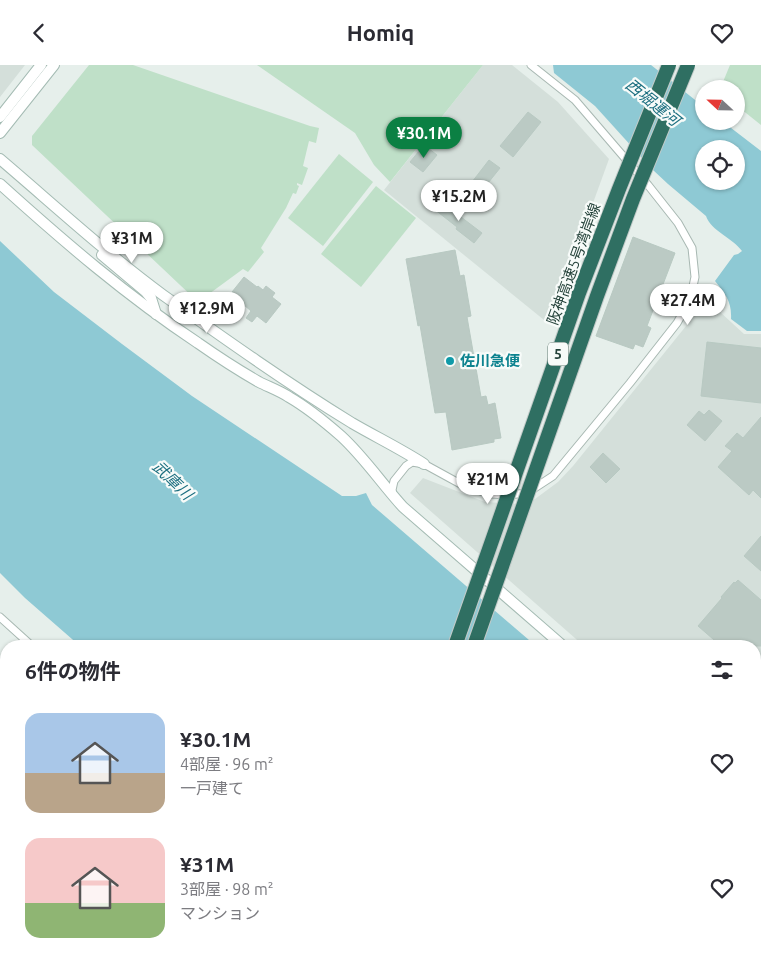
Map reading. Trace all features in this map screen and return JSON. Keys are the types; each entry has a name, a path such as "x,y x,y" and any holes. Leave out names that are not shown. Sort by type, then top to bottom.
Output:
{"highway":[{"name":"阪神高速5号湾岸線","path":"457,640 579,293 669,65"},
{"name":"5","path":"476,640 633,199 688,65"}],"street":[{"path":"0,117 41,65"},
{"path":"0,133 54,65"},
{"path":"0,159 78,226 162,294 346,419 466,487 491,494 527,493 553,477 677,323 690,300 695,277 692,248 678,223 575,100 531,65"},
{"path":"0,184 93,266 156,314 260,383 288,396 312,412 341,436 403,507 555,640"},
{"path":"78,226 83,238 146,292 151,298 156,314"},
{"path":"395,499 392,490 394,481 406,466 412,462 424,464"},
{"path":"0,617 25,640"}],"shaded area":[{"path":"0,65 25,65 0,97"},
{"path":"483,65 512,65 558,102 609,159 549,324 384,190"},
{"path":"707,300 744,334 761,334 761,640 577,640 410,493 423,478 485,502 518,504 535,499 558,482"}],"green space":[{"path":"89,65 133,65 319,128 316,143 309,141 303,166 308,168 302,185 297,183 299,186 296,194 293,193 261,248 264,252 248,272 243,269 198,302 32,145 32,136"},
{"path":"257,65 483,65 390,182 374,165 355,133"},
{"path":"730,65 761,65 761,125 745,112 745,80 724,80"},
{"path":"339,154 373,182 323,246 288,218"},
{"path":"376,186 416,218 361,287 321,254"}],"water":[{"name":"西堀運河","path":"553,65 651,65 695,100 695,130 734,130 761,151 761,331 747,331 731,319 729,302 715,281 734,255 742,251 712,226 706,216 653,170 595,106 554,73"},
{"name":"武庫川","path":"0,241 54,292 192,396 342,496 356,496 366,493 372,505 529,640 73,640 25,598 0,573"}],"building":[{"path":"528,112 541,122 513,157 500,146"},
{"path":"424,145 437,155 423,172 410,162"},
{"path":"489,160 500,168 472,203 462,195"},
{"path":"440,201 482,233 474,243 434,209"},
{"path":"633,237 675,253 647,326 651,328 643,347 635,344 633,349 596,336"},
{"name":"佐川急便","path":"455,250 460,276 464,275 471,316 467,317 481,397 486,396 488,405 495,403 501,438 494,439 494,442 452,450 446,412 435,413 420,325 418,326 406,259"},
{"path":"244,277 263,290 266,286 275,293 272,297 281,304 266,323 257,316 252,322 246,318 251,311 243,304 245,302 232,292"},
{"path":"707,342 761,348 761,403 701,396"},
{"path":"709,410 722,421 705,441 687,425 699,411 704,415"},
{"path":"761,417 761,498 753,490 749,495 718,467 732,451 725,446 737,433 743,438"},
{"path":"603,453 620,469 606,483 590,467"},
{"path":"761,536 761,571 744,556"},
{"path":"738,580 761,600 761,640 714,640 698,626"}],"place":[{"name":"佐川急便","path":"450,361"}]}
